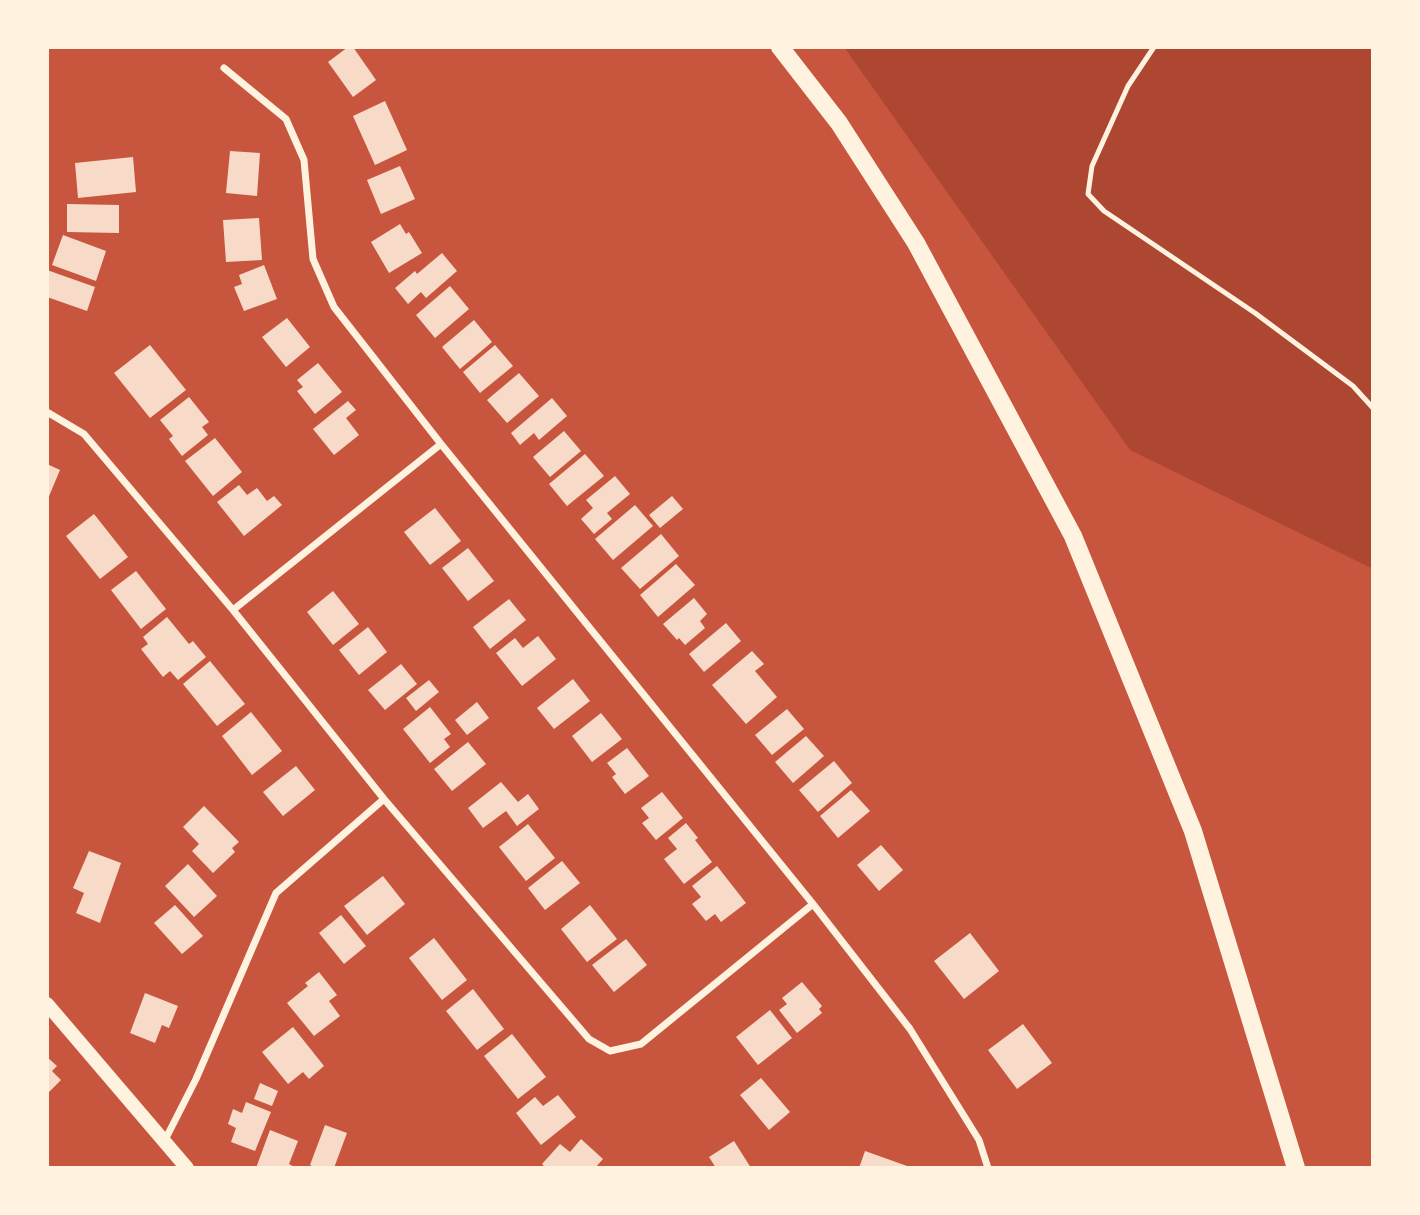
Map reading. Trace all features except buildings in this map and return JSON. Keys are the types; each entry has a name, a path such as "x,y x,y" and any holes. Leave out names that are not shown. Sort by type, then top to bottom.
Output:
{"main road":[{"path":"780,47 839,123 916,243 1073,536 1193,831 1296,1168"},
{"path":"47,1004 187,1168"}],"street":[{"path":"224,68 286,119 304,160 313,259 334,307 441,444 813,904 910,1029 979,1140 988,1168"},
{"path":"47,412 84,434 233,610 384,799 589,1039 610,1051 641,1044 813,904"},
{"path":"233,610 441,444"},
{"path":"165,1140 196,1079 276,892 384,799"}],"lane":[{"path":"1154,47 1128,86 1092,166 1088,194 1104,211 1255,313 1353,386 1373,408"}],"shaded area":[{"path":"844,47 1373,47 1373,569 1130,450"}]}
